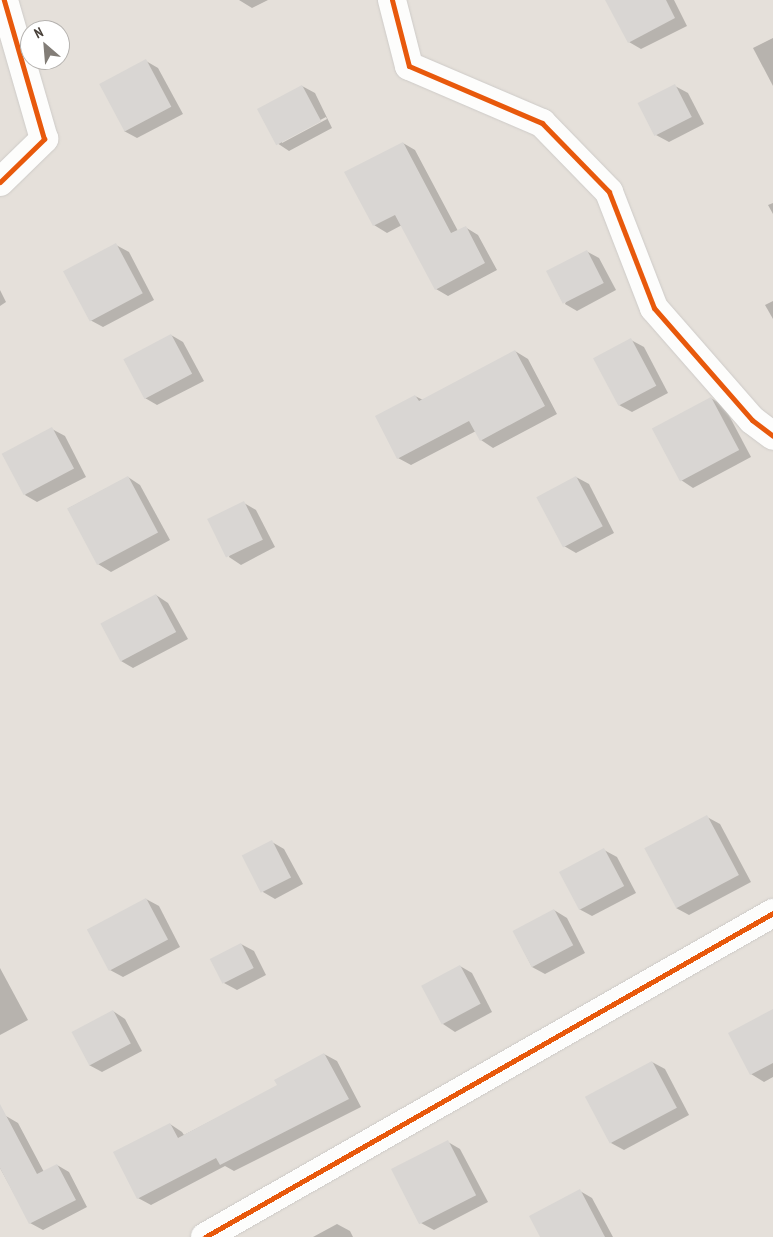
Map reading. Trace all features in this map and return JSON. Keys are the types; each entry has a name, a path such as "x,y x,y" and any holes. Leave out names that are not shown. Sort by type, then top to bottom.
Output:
{"street":[{"path":"0,182 44,139 4,0"},
{"path":"392,0 409,66 542,122 609,192 654,308 752,420 773,436"},
{"path":"205,1237 773,913"}],"shaded area":[{"path":"0,0 773,0 773,1237 0,1237"}],"building":[{"path":"605,0 666,0 675,18 628,43"},
{"path":"146,59 171,107 125,132 99,84"},
{"path":"675,84 692,117 654,136 638,103"},
{"path":"302,85 321,121 276,145 257,109"},
{"path":"403,142 451,233 466,226 485,263 435,290 395,215 373,226 344,172"},
{"path":"116,243 143,293 90,321 63,271"},
{"path":"587,250 604,283 563,304 546,271"},
{"path":"171,334 192,374 144,399 123,359"},
{"path":"631,338 656,386 618,406 593,358"},
{"path":"515,350 545,406 480,441 469,421 397,459 375,416 415,395 419,401"},
{"path":"711,397 739,450 680,481 652,428"},
{"path":"52,427 74,468 24,495 2,454"},
{"path":"128,476 158,533 97,565 67,508"},
{"path":"576,476 603,526 563,547 536,497"},
{"path":"244,501 263,540 226,558 207,519"},
{"path":"156,594 176,632 121,662 100,624"},
{"path":"707,815 739,875 676,908 644,848"},
{"path":"272,840 291,877 261,893 242,855"},
{"path":"604,848 624,886 579,910 559,872"},
{"path":"146,898 168,939 109,971 87,929"},
{"path":"554,909 573,945 532,967 513,931"},
{"path":"241,943 254,968 223,984 210,959"},
{"path":"460,965 481,1004 442,1025 421,986"},
{"path":"773,1009 773,1063 750,1075 728,1033"},
{"path":"113,1010 131,1044 89,1066 72,1032"},
{"path":"324,1053 349,1099 220,1165 216,1158 137,1199 113,1152 170,1123 178,1138 277,1085 274,1080"},
{"path":"652,1061 677,1108 610,1143 585,1097"},
{"path":"0,1104 37,1174 57,1164 76,1200 29,1224 0,1168"},
{"path":"448,1140 476,1195 419,1224 391,1169"},
{"path":"580,1189 605,1237 540,1237 529,1216"}],"cycle path":[{"path":"0,182 44,139 4,0"},
{"path":"392,0 409,66 542,123 609,192 654,308 752,420 773,436"},
{"path":"205,1237 773,913"}]}
